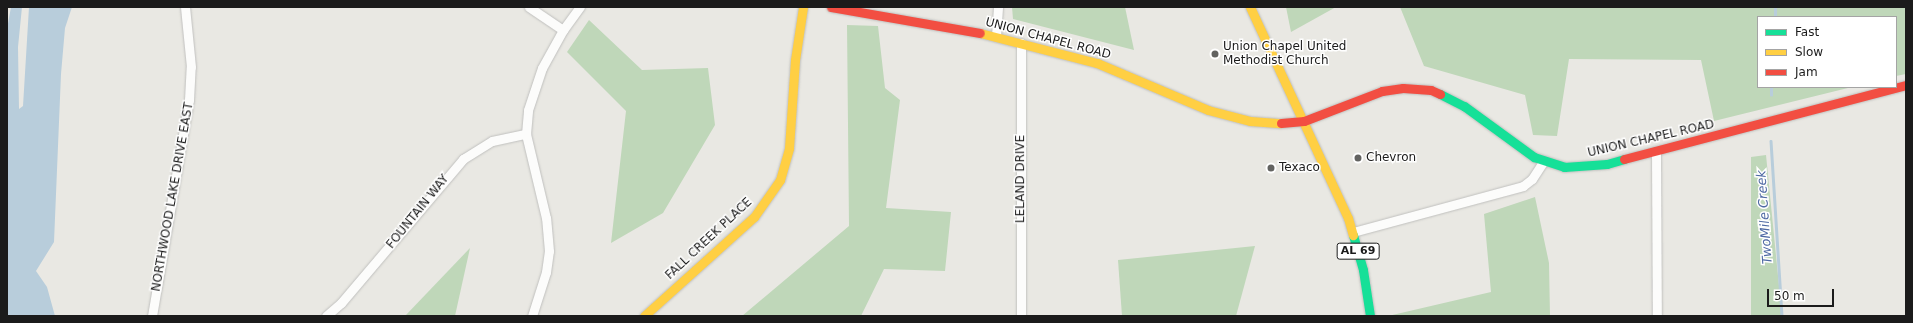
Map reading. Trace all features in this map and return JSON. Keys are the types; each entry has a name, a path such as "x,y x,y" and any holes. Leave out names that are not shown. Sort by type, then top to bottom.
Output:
{"street":[{"name":"NORTHWOOD LAKE DRIVE EAST","path":"152,316 189,100 190,67 185,7"},
{"path":"529,7 563,30"},
{"path":"532,316 546,272 549,251 544,210 526,134 530,99 542,68 563,30 580,7"},
{"name":"FALL CREEK PLACE","path":"644,316 754,217 780,180 790,148 795,60 803,7"},
{"name":"UNION CHAPEL ROAD","path":"831,7 996,36 1097,62 1208,110 1250,121 1271,124 1304,121 1382,91 1417,88 1442,94 1464,106 1543,162 1564,167 1586,167 1656,152 1895,88"},
{"path":"996,36 998,7"},
{"name":"AL 69","path":"1250,7 1304,121 1353,232 1370,316"},
{"name":"LELAND DRIVE","path":"1021,43 1021,316"},
{"name":"FOUNTAIN WAY","path":"326,316 341,303 463,159 492,141 526,134"},
{"path":"1656,152 1657,316"},
{"path":"1353,232 1523,186 1532,179 1543,162"}],"green space":[{"path":"1012,7 1125,7 1134,50 1013,19"},
{"path":"1286,7 1336,7 1291,32"},
{"path":"1400,7 1906,7 1906,74 1897,76 1897,16 1757,16 1757,88 1848,88 1714,121 1701,60 1569,59 1557,136 1533,135 1525,95 1424,66"},
{"path":"589,20 642,70 708,68 715,125 663,213 611,243 626,111 567,52"},
{"path":"847,25 878,26 885,88 900,100 886,208 951,212 945,271 884,269 861,316 742,316 849,226"},
{"path":"1766,155 1782,316 1751,316 1751,157"},
{"path":"1535,197 1549,263 1550,316 1388,316 1491,292 1484,214"},
{"path":"1255,246 1236,316 1122,316 1118,260"},
{"path":"470,248 455,316 405,316"}],"water":[{"path":"11,7 22,7 18,47 19,109 23,106 29,7 72,7 65,28 61,74 54,242 36,271 47,287 55,316 7,316 7,29"}],"waterway":[{"path":"1775,7 1775,16"},
{"path":"1771,88 1771,95"},
{"name":"TwoMile Creek","path":"1771,141 1782,316"}],"traffic: fast":[{"path":"1440,94 1464,106 1534,157 1564,167 1607,164 1624,159"},
{"path":"1353,235 1363,270 1370,316"}],"traffic: slow":[{"path":"644,316 754,217 780,180 789,148 795,60 803,7"},
{"path":"1250,7 1348,218 1353,235"},
{"path":"980,33 1097,63 1208,110 1250,121 1281,123"}],"traffic: jam":[{"path":"831,7 980,33"},
{"path":"1897,87 1906,85"},
{"path":"1281,123 1304,121 1382,91 1403,88 1431,90 1440,94"},
{"path":"1624,159 1895,88"}],"place":[{"name":"Union Chapel United Methodist Church","path":"1215,54"},
{"name":"Chevron","path":"1358,158"},
{"name":"Texaco","path":"1271,168"}]}
